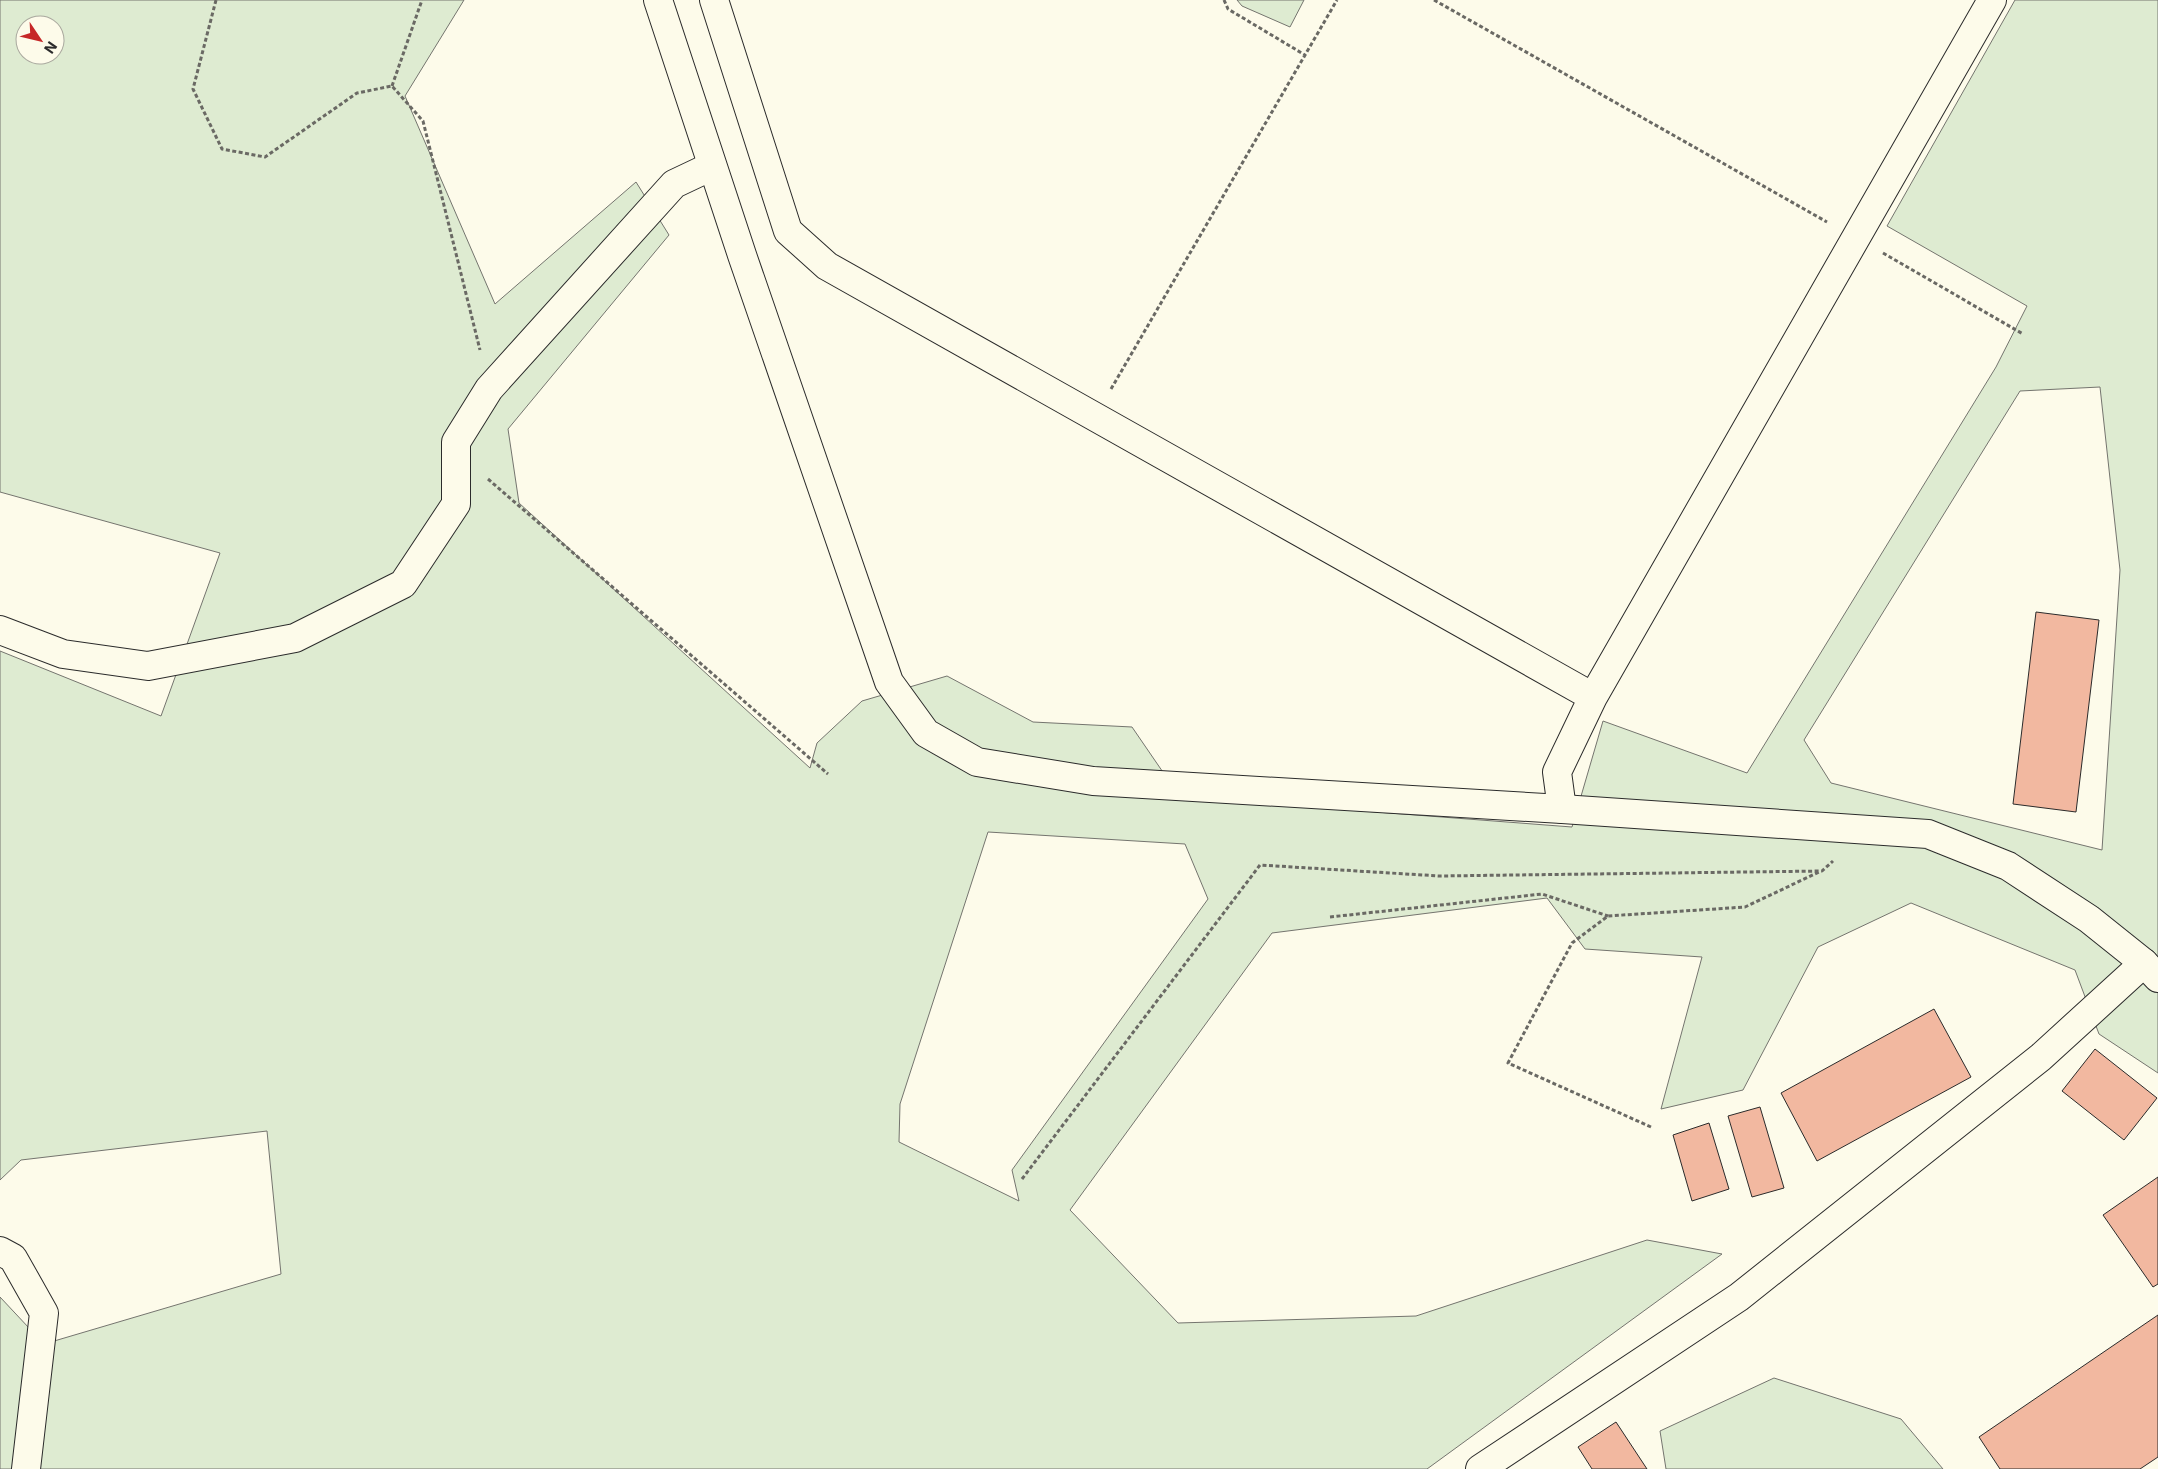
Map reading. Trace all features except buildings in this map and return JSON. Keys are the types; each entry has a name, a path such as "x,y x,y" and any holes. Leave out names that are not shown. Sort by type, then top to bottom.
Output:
{"street":[{"path":"658,0 712,166 889,682 926,733 978,762 1093,781 1562,809 1928,834 2008,866 2089,919 2151,971 1739,1297 1480,1469"},
{"path":"714,0 788,231 827,266 1593,697"},
{"path":"1562,809 1557,772 1593,697 1992,0"},
{"path":"0,630 63,654 148,666 295,638 403,584 456,504 456,442 489,389 674,184 712,166"},
{"path":"0,1251 13,1258 44,1313 26,1469"}],"path":[{"path":"216,0 193,89 222,149 265,156 356,93 392,86"},
{"path":"392,86 422,0"},
{"path":"1224,0 1228,9 1305,55"},
{"path":"1095,417 1337,0"},
{"path":"1434,0 1857,238 2023,334"},
{"path":"392,86 423,121 489,389"},
{"path":"487,478 828,774"},
{"path":"1330,918 1542,894 1608,916 1745,907 1822,871 1866,830"},
{"path":"1022,1179 1260,865 1439,876 1822,871"},
{"path":"1608,916 1572,943 1508,1063 1651,1127"}],"green space":[{"path":"0,0 464,0 405,96 495,304 636,182 669,235 508,429 519,503 810,768 817,743 862,701 947,676 1033,722 1132,727 1180,797 1572,827 1603,721 1747,773 1996,367 2027,306 1887,226 2015,0 2158,0 2158,1073 2099,1034 2075,970 1911,903 1818,947 1743,1090 1661,1109 1702,957 1585,949 1547,898 1272,933 1070,1210 1178,1323 1416,1316 1647,1240 1722,1254 1427,1469 0,1469 0,1297 44,1344 281,1274 267,1131 21,1160 0,1180 0,651 161,716 220,553 0,492","holes":["2100,387 2120,570 2102,850 1831,783 1804,740 2020,391","988,832 1185,844 1208,899 1012,1170 1019,1201 899,1142 900,1104"]},
{"path":"1237,0 1304,0 1290,27 1242,6"},
{"path":"1774,1378 1901,1419 1943,1469 1666,1469 1660,1431"}]}
